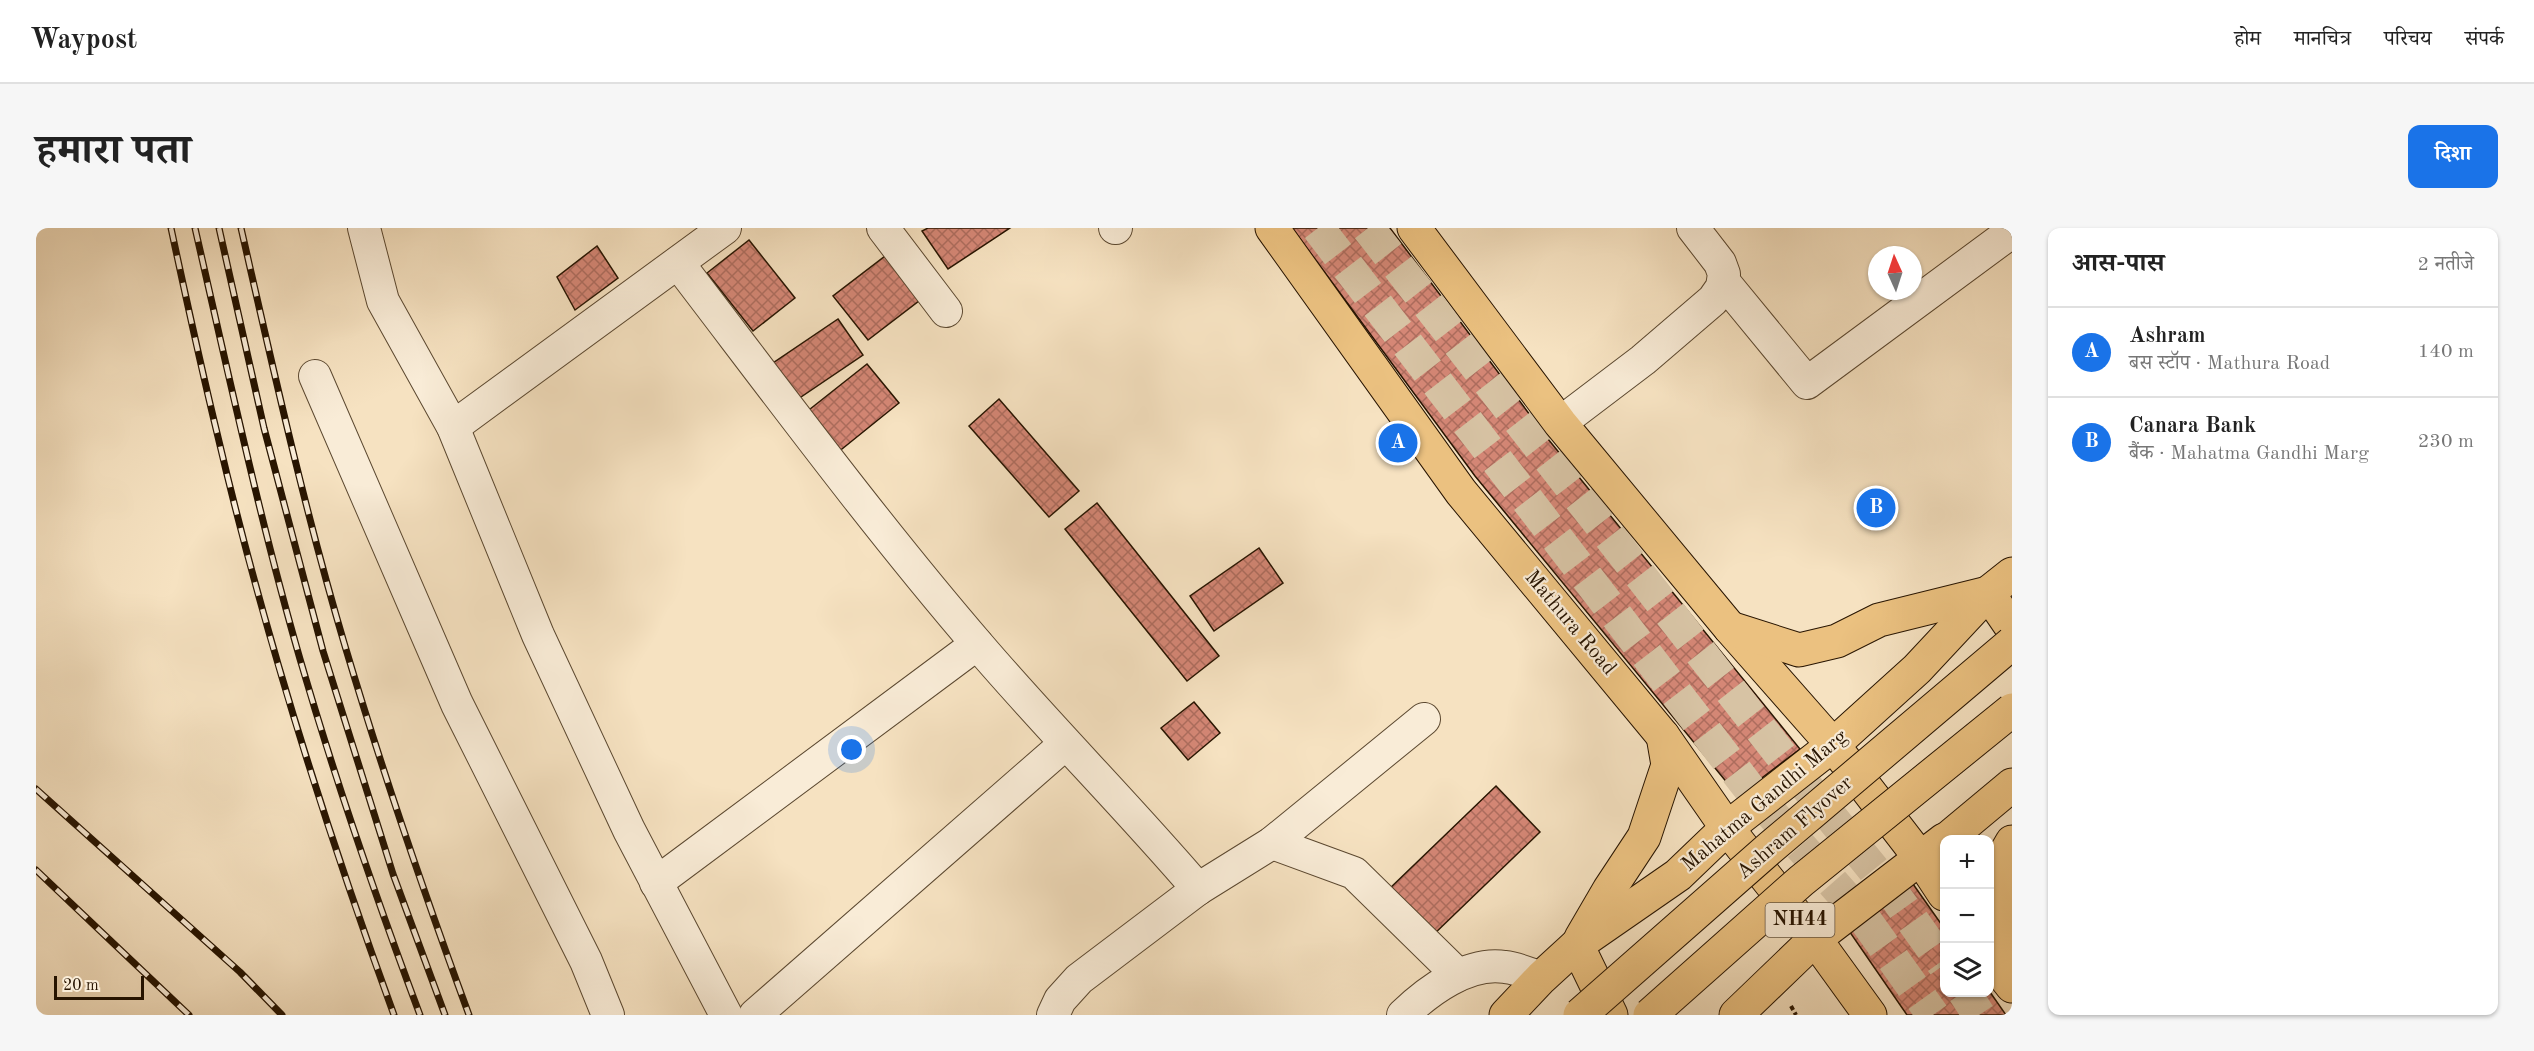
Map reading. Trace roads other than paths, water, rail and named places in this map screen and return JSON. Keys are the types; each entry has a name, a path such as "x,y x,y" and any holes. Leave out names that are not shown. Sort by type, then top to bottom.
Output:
{"main road":[{"name":"Mathura Road","path":"1272,228 1461,492 1664,736 1727,828 1815,939 1870,1015"},
{"path":"1414,228 1560,423 1730,628 1833,745 1937,846 1943,889"},
{"path":"1730,628 1799,650 1837,641 1879,620 2000,583 2012,628"},
{"name":"Mahatma Gandhi Marg","path":"1506,1015 1577,945 1678,875 1727,828 1833,745 1917,669 2000,583"},
{"name":"Ashram Flyover","path":"1580,1015 1771,847 2012,643"},
{"path":"1650,1015 1801,881 2012,710"},
{"path":"1611,1015 1577,945 1609,890 1644,837 1668,765 1664,736"},
{"path":"1736,1015 1815,939 1937,846 2012,785"},
{"path":"2003,974 1996,906 2005,854 2012,842"}],"street":[{"path":"364,228 383,302 453,427 538,635 629,830 726,1015"},
{"path":"453,427 725,228"},
{"path":"883,228 946,311"},
{"path":"1560,423 1643,360 1713,300 1724,282 1724,274 1720,263 1693,228"},
{"path":"1724,282 1807,383 2010,233 2012,236"},
{"path":"678,263 842,475 977,644 1065,744 1138,819 1198,889"},
{"path":"315,376 457,704 586,961 608,1015"},
{"path":"656,883 977,644"},
{"path":"1053,1015 1060,1000 1079,979 1198,889 1272,843 1424,719"},
{"path":"755,1015 1065,744"},
{"path":"1272,843 1354,873 1458,975"},
{"path":"1403,1015 1416,1003 1458,975 1480,969 1504,966 1541,978"}],"tunnel":[{"path":"1318,228 1749,788 1863,917 1933,1015"},
{"path":"1368,228 1785,760 1895,896 1940,959"},
{"path":"1967,997 1979,1015"}],"railway":[{"path":"171,228 218,437 255,583 320,801 394,1015"},
{"path":"195,228 257,498 300,659 327,749 420,1015"},
{"path":"219,228 264,428 323,651 393,874 445,1015"},
{"path":"241,228 303,490 345,646 404,831 469,1015"},
{"path":"36,789 240,972 282,1015"},
{"path":"36,870 189,1015"}],"place":[{"name":"Ashram","path":"1398,443"},
{"name":"Canara Bank","path":"1876,508"}]}
